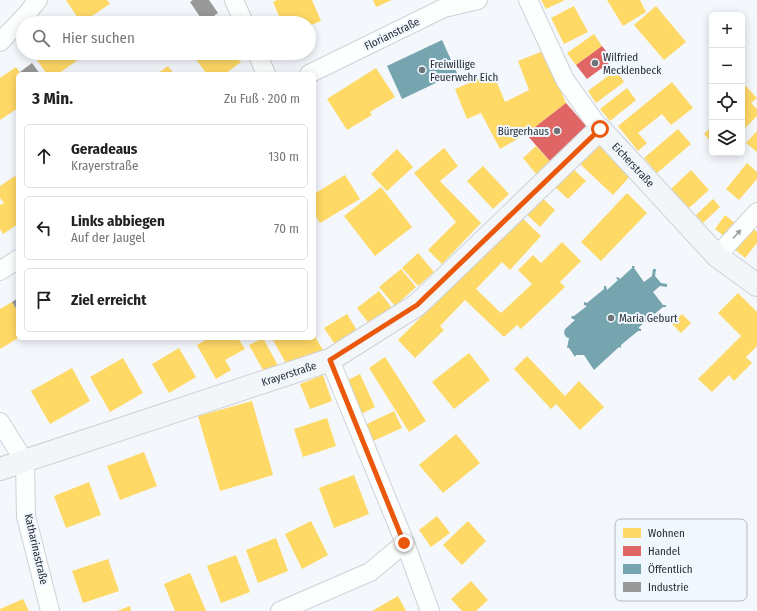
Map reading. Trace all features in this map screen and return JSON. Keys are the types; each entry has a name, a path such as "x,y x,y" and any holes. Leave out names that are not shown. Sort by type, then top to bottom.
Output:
{"street":[{"path":"25,16 38,0"},
{"path":"234,0 241,16"},
{"name":"Florianstraße","path":"313,72 444,8 478,0"},
{"name":"Eicherstraße","path":"528,0 565,80 600,129 717,256 757,284"},
{"path":"0,42 16,25"},
{"path":"260,60 265,72"},
{"name":"Krayerstraße","path":"0,469 330,360 417,305 600,129"},
{"path":"717,256 757,212"},
{"path":"0,271 16,260"},
{"path":"330,360 430,611"},
{"path":"0,422 25,462"},
{"name":"Katharinastraße","path":"25,462 26,516 50,611"},
{"path":"280,611 370,572 404,543"}],"building: Wohnen":[{"path":"66,0 107,0 110,4 92,16 76,16"},
{"path":"277,0 312,0 321,21 316,23 316,16 279,16 273,2"},
{"path":"373,0 392,0 376,7"},
{"path":"541,0 565,0 546,9"},
{"path":"607,0 640,0 646,12 623,26"},
{"path":"574,6 588,32 564,44 551,18"},
{"path":"656,6 686,42 664,60 634,25"},
{"path":"594,34 602,46 576,65 567,53"},
{"path":"543,51 566,103 526,134 500,149 481,113 467,119 455,89 493,73 505,102 529,90 518,61"},
{"path":"37,60 78,60 61,72 46,72"},
{"path":"196,60 239,60 241,62 228,72 205,72"},
{"path":"168,66 172,72 160,72"},
{"path":"16,67 20,72 16,72 16,109 0,120 0,78"},
{"path":"376,68 395,97 370,112 372,115 347,130 327,99"},
{"path":"616,70 624,82 596,103 588,91"},
{"path":"672,82 693,108 671,125 662,114 638,133 647,143 638,151 618,126"},
{"path":"745,85 757,98 751,103 757,109 757,116 745,128"},
{"path":"627,88 636,100 610,121 600,109"},
{"path":"678,129 691,144 657,173 644,158"},
{"path":"709,129 709,140 704,134"},
{"path":"757,131 757,152 746,143"},
{"path":"597,144 631,175 613,195 579,163"},
{"path":"536,146 550,161 536,174 523,158"},
{"path":"444,148 458,166 440,181 481,223 442,264 428,250 456,222 414,173"},
{"path":"397,149 413,167 387,191 371,174"},
{"path":"747,163 757,172 757,179 739,200 726,189"},
{"path":"483,166 509,194 493,209 467,181"},
{"path":"571,167 586,181 568,199 553,185"},
{"path":"691,170 709,190 689,208 671,189"},
{"path":"345,175 360,199 320,223 316,216 316,193"},
{"path":"15,176 16,177 16,225 3,234 0,229 0,205 4,203 0,198 0,186"},
{"path":"381,187 412,227 375,256 344,216"},
{"path":"627,193 647,213 601,261 581,242"},
{"path":"539,195 555,210 540,227 523,211"},
{"path":"713,199 720,207 703,223 696,215"},
{"path":"518,214 541,236 510,270 502,262 476,289 501,313 532,284 518,270 533,255 541,263 562,242 581,261 560,282 565,287 521,329 517,325 504,337 465,300 440,326 444,330 415,358 398,340 454,284"},
{"path":"725,215 736,224 725,237 715,229"},
{"path":"750,226 757,232 757,243 745,258 732,247"},
{"path":"418,253 434,272 418,286 402,268"},
{"path":"401,269 416,287 395,306 379,287"},
{"path":"379,291 392,308 370,325 357,308"},
{"path":"738,293 757,312 757,346 746,357 752,363 734,381 729,375 712,392 698,379 741,336 718,313"},
{"path":"12,302 16,309 16,339 0,349 0,309"},
{"path":"347,314 358,332 336,346 324,328"},
{"path":"682,314 691,323 681,333 672,324"},
{"path":"316,338 323,350 289,369 273,340 316,340"},
{"path":"206,340 239,340 245,349 225,360 231,370 216,379 197,345"},
{"path":"259,340 264,340 280,369 267,377 249,345"},
{"path":"179,348 196,377 169,393 152,364"},
{"path":"469,353 490,380 454,409 432,382"},
{"path":"527,356 565,396 579,381 604,407 580,430 556,404 551,409 514,369"},
{"path":"385,357 426,421 409,432 369,368"},
{"path":"123,358 143,393 110,412 90,377"},
{"path":"72,368 90,401 50,424 31,391"},
{"path":"360,374 375,407 361,414 346,381"},
{"path":"323,375 332,401 310,409 300,384"},
{"path":"252,401 273,475 220,491 198,416"},
{"path":"394,411 402,428 373,441 365,425"},
{"path":"327,418 336,446 303,457 294,429"},
{"path":"456,434 480,463 443,493 419,465"},
{"path":"144,452 157,486 120,500 107,466"},
{"path":"354,475 369,514 334,528 319,488"},
{"path":"89,482 101,515 66,528 54,496"},
{"path":"437,516 450,533 431,547 419,530"},
{"path":"311,521 328,555 302,569 285,534"},
{"path":"468,521 486,541 462,565 443,545"},
{"path":"276,538 288,571 258,583 246,550"},
{"path":"236,555 250,592 221,603 207,566"},
{"path":"108,559 119,591 83,603 72,571"},
{"path":"190,573 206,611 175,611 164,584"},
{"path":"471,581 488,600 476,611 462,611 451,599"},
{"path":"398,596 406,611 372,611"},
{"path":"23,599 29,611 0,611 0,609"},
{"path":"130,606 131,611 117,611"}],"building: Handel":[{"name":"Wilfried Mecklenbeck","path":"602,46 613,60 587,79 576,65"},
{"name":"Bürgerhaus","path":"566,103 588,128 550,161 526,134"}],"building: Öffentlich":[{"name":"Freiwillige Feuerwehr Eich","path":"442,40 457,73 402,99 387,66"},
{"name":"Maria Geburt","path":"632,266 635,266 634,268 644,282 652,276 653,269 656,269 655,276 661,283 667,284 667,287 660,286 653,292 663,305 666,305 666,307 663,307 651,317 653,319 651,321 649,319 638,328 641,329 641,331 638,331 621,345 621,348 619,347 594,370 584,355 576,355 575,357 569,348 567,348 569,338 566,337 564,333 565,329 575,320 571,318 572,316 587,306 584,305 584,302 587,303 604,289 604,286 606,286 607,290 618,280 616,278 618,277 620,279 632,268"}],"building: Industrie":[{"path":"193,0 209,0 218,13 214,16 199,16 190,2"},
{"path":"32,63 39,72 20,72"},
{"path":"16,299 16,309 12,302"}],"place":[{"name":"Wilfried Mecklenbeck","path":"595,63"},
{"name":"Freiwillige Feuerwehr Eich","path":"422,70"},
{"name":"Bürgerhaus","path":"557,131"},
{"name":"Maria Geburt","path":"611,318"}],"route":[{"path":"404,543 330,360 417,305 600,129"}]}
